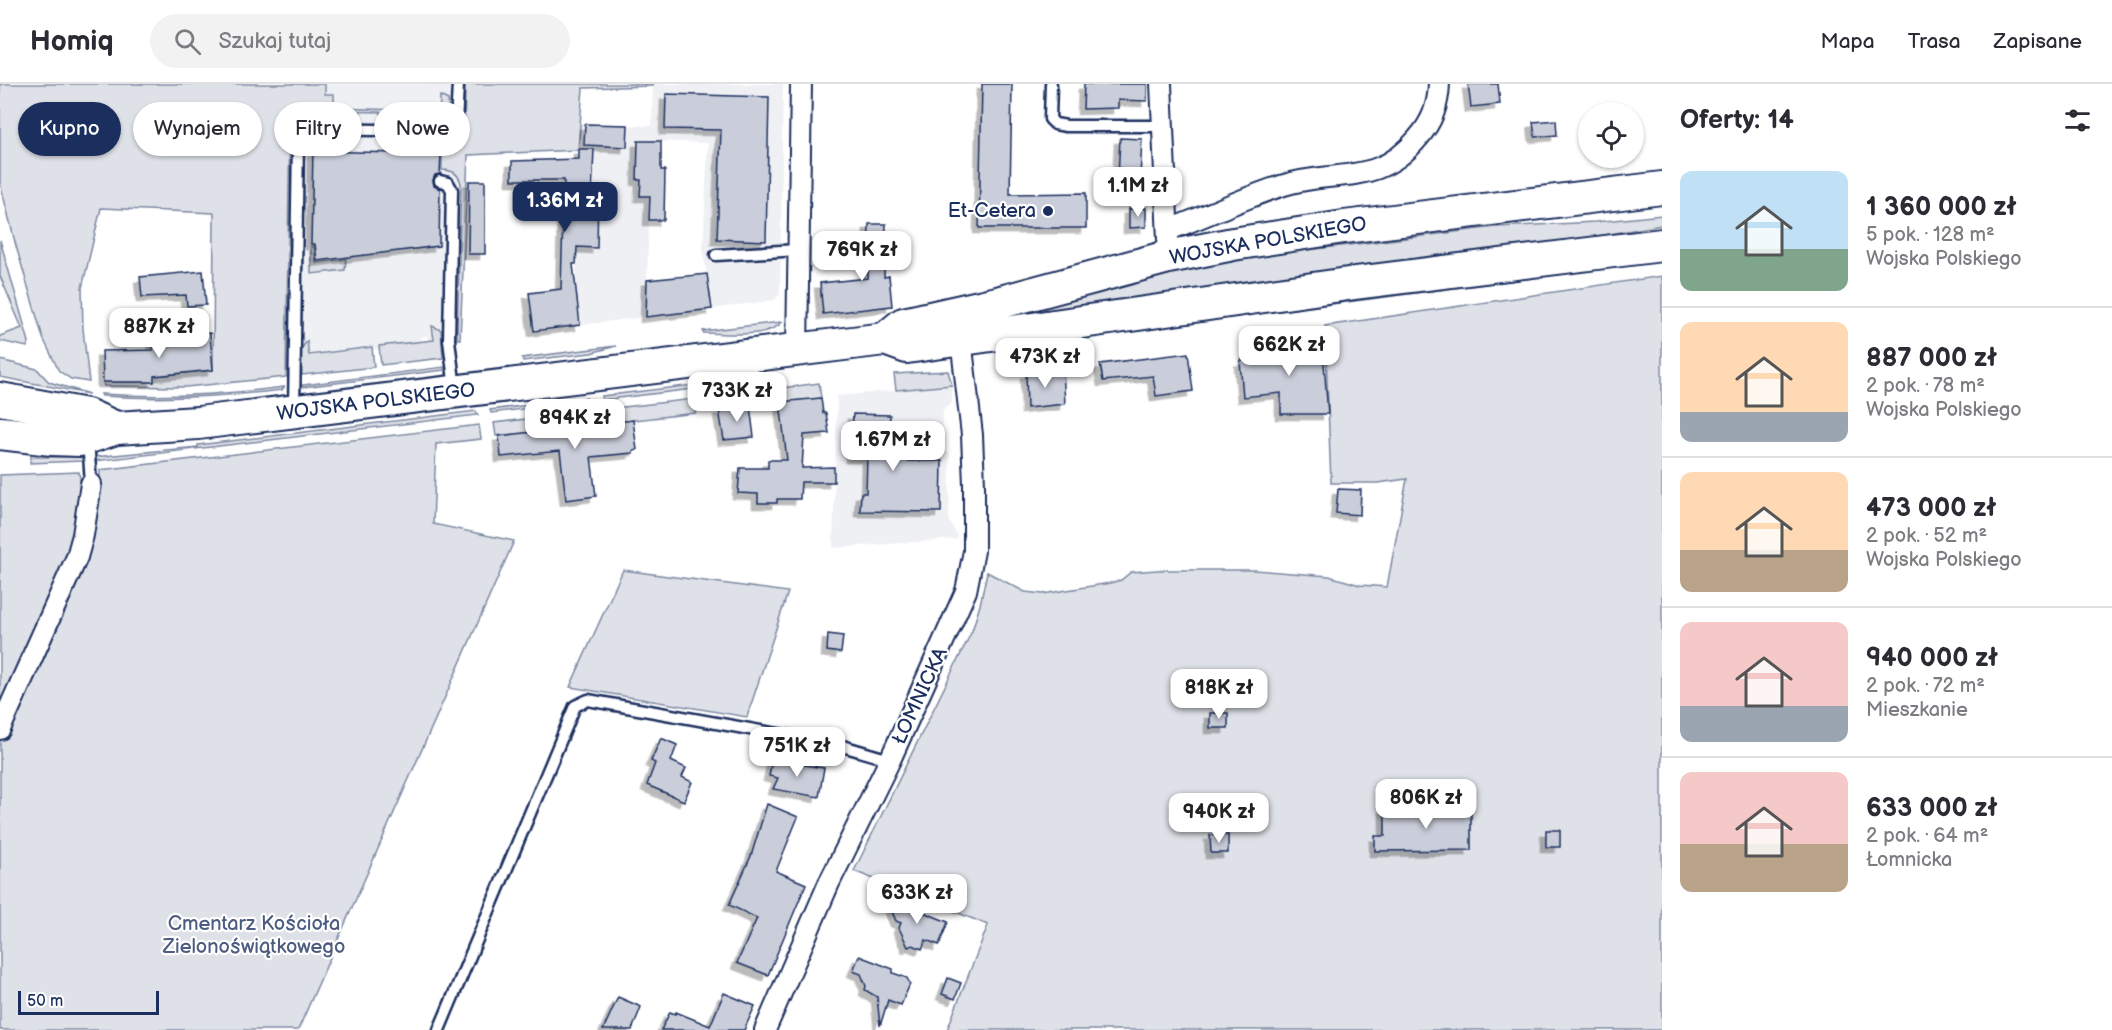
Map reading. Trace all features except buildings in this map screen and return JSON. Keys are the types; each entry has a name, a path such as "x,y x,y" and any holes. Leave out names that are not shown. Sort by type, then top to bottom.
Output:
{"main road":[{"name":"WOJSKA POLSKIEGO","path":"885,339 903,324 1001,302 1168,244 1233,244 1344,227 1662,188"},
{"name":"WOJSKA POLSKIEGO","path":"0,433 52,439 294,412 885,339 906,347 1355,283 1662,245"},
{"name":"WOJSKA POLSKIEGO","path":"0,399 87,415 102,433"}],"street":[{"path":"796,350 801,84"},
{"path":"1161,84 1168,244 1283,185 1311,179 1367,173 1387,166 1405,152 1424,131 1434,113 1439,84"},
{"name":"ŁOMNICKA","path":"765,1030 829,883 890,760 960,608 972,571 975,526 972,435 961,339"},
{"path":"0,729 77,557 83,536 91,484"}],"lane":[{"path":"294,412 299,135 303,130 308,129 449,131 457,120 458,84"},
{"path":"1051,84 1050,119 1056,124 1066,126 1162,126"},
{"path":"440,181 448,183 452,190 449,340 456,392"},
{"path":"716,255 798,250"},
{"path":"91,484 102,433"},
{"path":"439,1030 575,706 588,700 600,702 839,745 890,760"}],"shaded area":[{"path":"281,84 469,84 468,102 374,102 374,156 466,156 460,339 429,343 427,336 420,337 420,344 274,362 279,156 362,156 362,102 281,102"},
{"path":"653,84 783,84 780,294 774,300 712,309 703,251 708,143 651,141 646,317 580,325 576,287 579,124 652,126"},
{"path":"952,385 952,403 943,410 943,450 950,453 949,521 957,539 833,548 837,396"}],"green space":[{"path":"0,84 325,84 325,94 334,94 334,102 274,102 274,156 289,156 286,377 186,387 104,386 103,382 153,382 154,376 213,370 214,213 101,208 82,288 83,329 89,382 71,379 59,371 43,338 0,183"},
{"path":"465,84 653,84 653,86 583,88 578,150 470,155 470,102 465,102"},
{"path":"440,96 448,100 448,102 440,102"},
{"path":"362,109 374,109 374,112 362,112"},
{"path":"442,156 468,156 460,339 457,339 461,183 454,173 442,170"},
{"path":"1662,215 1662,225 1540,246 1024,319 1021,307 1149,276 1243,258 1496,227 1595,222"},
{"path":"0,240 29,342 27,347 0,341 0,336 22,328 0,276"},
{"path":"311,246 314,246 316,263 346,259 345,270 311,274"},
{"path":"1662,257 1662,261 1187,323 1190,320"},
{"path":"1662,276 1662,1030 947,1030 988,925 854,871 972,631 987,572 1025,592 1043,594 1110,583 1121,580 1131,572 1157,570 1255,570 1329,576 1360,585 1387,587 1407,479 1378,483 1331,483 1325,326"},
{"path":"782,322 767,331 756,333 703,333 703,331"},
{"path":"432,326 441,330 443,358 381,365 379,346 434,340"},
{"path":"307,341 309,355 372,347 374,367 302,375 301,349"},
{"path":"616,346 591,353 523,361 522,358"},
{"path":"0,360 37,369 49,382 89,394 0,377"},
{"path":"444,367 444,370 303,387 302,385"},
{"path":"948,371 952,385 896,390 894,374"},
{"path":"819,383 821,398 784,402 782,388"},
{"path":"693,385 693,389 602,400 602,396"},
{"path":"284,387 282,390 192,397 147,398 102,396 101,394 193,395"},
{"path":"767,390 769,404 719,410 718,396"},
{"path":"586,398 589,401 491,413 490,410"},
{"path":"694,399 696,413 608,423 606,409"},
{"path":"476,411 478,415 95,461 94,457 198,447 198,445"},
{"path":"590,411 592,425 496,436 494,423"},
{"name":"Cmentarz Kościoła Zielonoświątkowego","path":"479,425 481,439 436,444 433,524 514,541 298,1030 0,1030 0,475 79,472 81,485 100,482 100,470"},
{"path":"31,457 82,457 82,461 30,463"},
{"path":"623,570 788,592 747,717 570,687"}],"place":[{"name":"Et-Cetera","path":"1048,211"}]}
